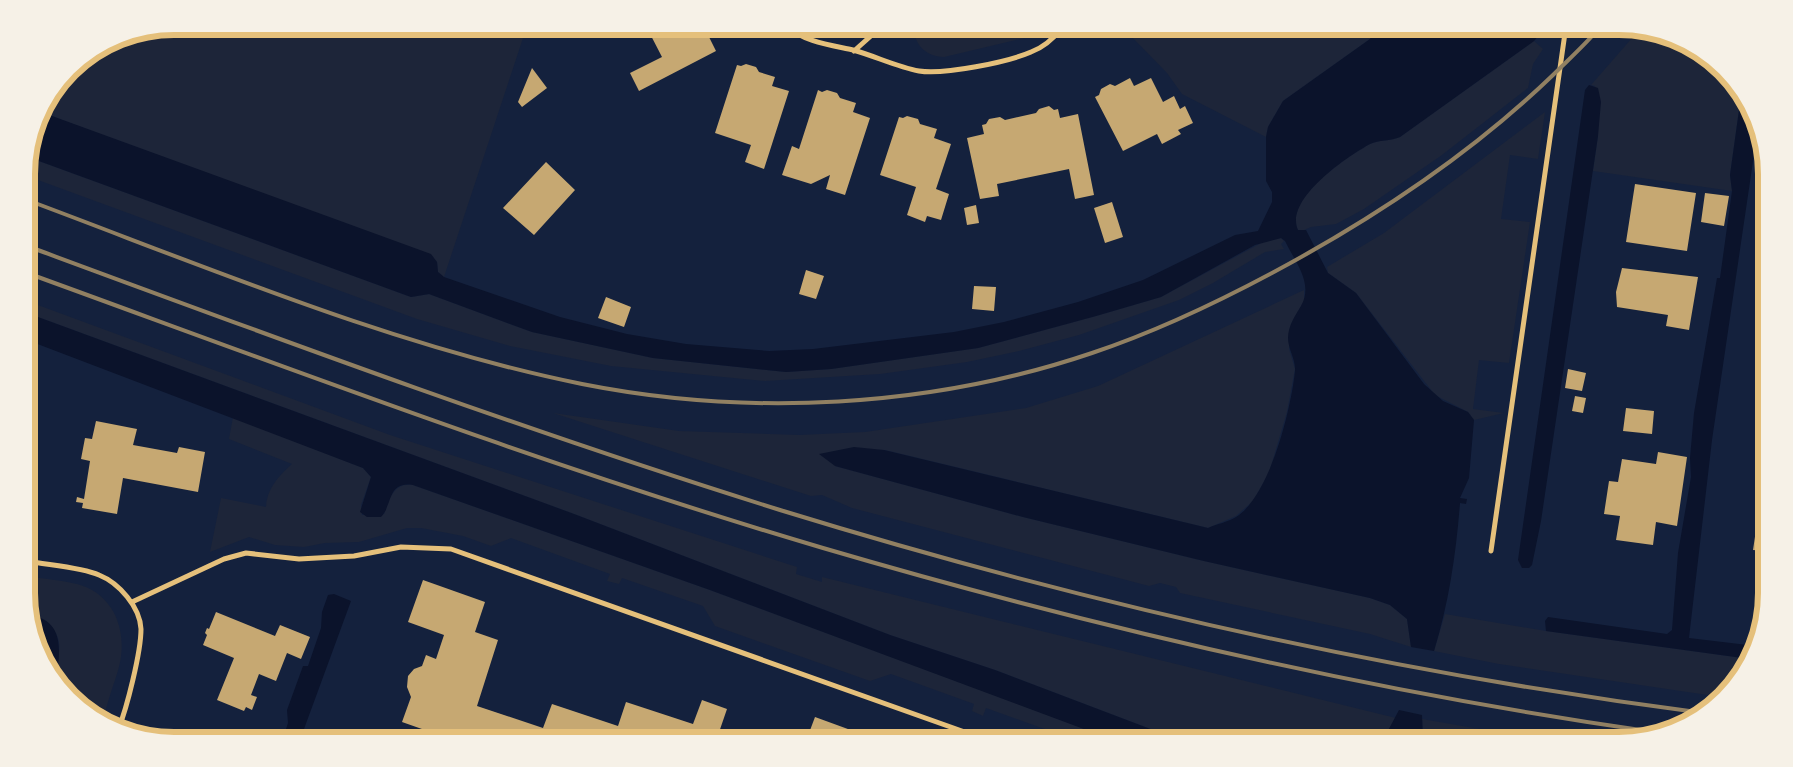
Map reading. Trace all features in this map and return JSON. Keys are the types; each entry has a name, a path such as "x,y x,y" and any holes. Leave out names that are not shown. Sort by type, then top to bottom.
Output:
{"street":[{"path":"797,35 825,45 854,51 918,71 943,73 1031,52 1050,41 1056,35"},
{"path":"854,51 872,35"},
{"path":"1491,551 1565,35"},
{"path":"132,602 224,560 246,553 300,560 354,556 401,547 451,549 965,732"},
{"path":"35,562 98,574 112,582 132,602 141,628 134,670 120,721"}],"shaded area":[{"path":"524,35 444,277 438,272 437,262 49,115 58,97 70,82 97,58 121,46 156,36"},
{"path":"915,35 1031,35 944,57 926,52 916,39"},
{"path":"1130,35 1372,35 1370,39 1283,101 1268,127 1266,137 1182,94 1167,73"},
{"path":"1372,35 1539,35 1534,41 1400,137 1370,144 1334,168 1309,192 1300,205 1296,218 1298,230 1306,230 1328,273 1356,293 1424,384 1443,401 1468,412 1474,420 1469,478 1460,498 1467,499 1466,504 1460,503 1451,578 1434,651 1411,647 1407,619 1390,605 1370,598 1204,561 1023,517 835,466 819,454 854,447 884,450 1208,528 1233,519 1248,506 1269,472 1284,428 1293,387 1295,367 1288,342 1288,334 1292,321 1301,306 1305,289 1302,273 1285,241 1281,238 1255,245 1161,297 978,348 831,369 786,372 653,358 532,332 429,294 411,297 36,160 40,138 49,115 431,254 437,262 438,272 444,277 560,317 627,334 686,344 769,351 813,349 954,332 1004,322 1078,302 1143,280 1235,235 1258,231 1272,202 1272,192 1266,181 1266,137 1268,127 1283,101 1370,39"},
{"path":"1634,36 1672,46 1703,64 1717,76 1739,106 1730,175 1732,191 1593,171 1598,136 1595,86 1591,85"},
{"path":"1534,41 1543,49 1533,64 1528,88 1442,155 1364,209 1336,224 1311,227 1302,231 1298,230 1296,218 1300,205 1308,192 1334,168 1370,144 1400,137"},
{"path":"1589,85 1598,88 1601,102 1598,136 1541,521 1532,565 1529,568 1522,568 1518,560 1585,90"},
{"path":"1740,106 1747,121 1755,147 1712,440 1689,638 1747,646 1741,658 1546,631 1545,621 1548,617 1667,634 1672,630 1678,553 1691,477 1690,458 1694,413 1717,278 1720,278 1732,191 1730,175"},
{"path":"1545,112 1538,159 1510,155 1501,219 1530,222 1509,363 1479,360 1473,409 1504,413 1474,420 1468,412 1435,395 1356,293 1328,273 1327,267 1384,233"},
{"path":"36,160 411,297 429,294 532,332 653,358 786,372 831,369 978,348 1161,297 1263,242 1281,238 1284,241 1281,244 1284,249 1265,252 1213,283 1179,300 1079,335 967,362 880,374 765,381 611,366 510,346 417,319 35,179"},
{"path":"1304,290 1304,301 1291,324 1289,349 1295,369 1287,412 1269,473 1253,501 1236,516 1208,528 885,450 835,466 1023,517 1204,561 1370,598 1390,605 1407,619 1411,647 1370,634 1180,593 1176,587 1160,583 1149,586 852,508 822,495 811,496 553,413 679,431 799,435 865,432 1026,408 1098,386"},
{"path":"35,304 390,435 797,567 796,574 822,582 822,577 1396,718 1388,732 1158,732 995,670 890,635 574,514 35,316"},
{"path":"35,316 574,514 890,635 995,670 1158,732 1092,732 710,590 413,485 405,485 395,490 381,517 367,517 360,512 371,477 363,468 35,343"},
{"path":"233,417 363,468 371,477 361,505 362,515 384,514 390,498 396,489 401,486 413,485 710,590 1094,732 1053,732 986,708 983,716 972,711 974,704 891,674 870,681 715,626 703,606 622,578 619,584 607,581 610,574 511,538 491,546 463,536 421,528 407,528 359,542 325,543 304,547 275,545 249,537 210,552 221,498 266,507 271,488 292,464 229,439"},
{"path":"35,577 77,584 101,596 109,605 116,616 122,641 119,667 105,713 76,691 57,667 58,637 47,624 38,618"},
{"path":"334,594 351,601 304,732 285,732 288,723 287,710 303,666 308,666 321,628 322,612 328,595"},
{"path":"1445,614 1546,631 1741,658 1729,677 1712,696 1499,664 1434,651"},
{"path":"37,617 49,623 55,631 58,639 58,668 46,646"},
{"path":"1399,710 1422,715 1423,732 1387,732"},
{"path":"1422,719 1498,732 1423,732"}],"building":[{"path":"651,35 708,35 716,51 639,91 630,73 662,57"},
{"path":"746,64 756,67 759,72 775,77 772,86 789,91 764,169 745,162 751,145 715,133 737,65"},
{"path":"532,68 547,88 522,107 518,102"},
{"path":"1130,78 1134,86 1151,78 1163,102 1174,96 1180,109 1185,106 1193,123 1178,130 1181,134 1162,144 1157,134 1123,151 1095,97 1099,95 1101,89 1110,84 1115,86"},
{"path":"818,90 837,93 840,98 856,103 853,112 870,118 845,195 826,189 830,175 811,184 782,175 792,146 799,149"},
{"path":"1049,106 1054,110 1058,109 1060,118 1078,114 1094,195 1075,199 1069,169 997,184 999,196 980,199 967,138 984,134 982,125 986,124 989,119 1000,117 1005,120 1036,113 1039,109"},
{"path":"907,116 918,119 920,124 937,129 934,138 951,144 936,189 949,194 941,220 927,216 925,222 907,215 916,187 880,175 899,117"},
{"path":"546,162 575,190 534,235 503,208"},
{"path":"1635,184 1696,193 1687,251 1626,242"},
{"path":"1705,193 1729,196 1724,226 1701,222"},
{"path":"1112,202 1123,237 1105,243 1094,208"},
{"path":"976,205 979,223 967,225 964,208"},
{"path":"1622,268 1698,277 1689,330 1666,326 1668,315 1617,307 1616,292"},
{"path":"806,270 824,276 816,299 799,294"},
{"path":"974,286 996,287 994,311 972,309"},
{"path":"606,297 631,307 624,327 598,318"},
{"path":"1568,369 1586,373 1582,391 1565,388"},
{"path":"1575,396 1586,398 1583,413 1572,411"},
{"path":"1626,408 1654,411 1652,434 1623,431"},
{"path":"96,421 137,429 133,445 177,453 179,447 205,452 198,492 123,478 117,514 82,508 83,503 76,502 77,497 84,499 90,461 81,459 85,438 92,439"},
{"path":"1658,452 1687,457 1677,526 1656,522 1653,545 1616,540 1620,516 1604,514 1609,481 1618,482 1622,459 1656,464"},
{"path":"1758,517 1758,550 1753,550"},
{"path":"423,580 485,602 475,632 498,640 477,706 543,728 552,704 618,726 626,702 693,724 702,700 727,709 719,732 430,732 402,722 411,697 407,687 408,676 414,669 422,666 426,655 436,659 444,635 408,622"},
{"path":"216,612 275,636 280,625 310,637 301,659 287,653 276,681 259,674 251,695 257,697 252,710 246,707 244,711 217,700 234,658 203,645 207,635 205,633 207,628 209,629"},
{"path":"815,717 856,732 809,732"}],"railway":[{"path":"35,203 232,278 371,327 511,368 582,384 645,394 709,401 838,402 903,396 967,386 1030,371 1092,353 1184,317 1272,273 1347,231 1454,159 1521,104 1593,35"},
{"path":"35,249 496,416 685,480 780,510 1007,575 1238,631 1354,655 1587,697 1692,711"},
{"path":"35,276 523,452 823,548 1028,605 1236,655 1444,698 1640,730"}]}
